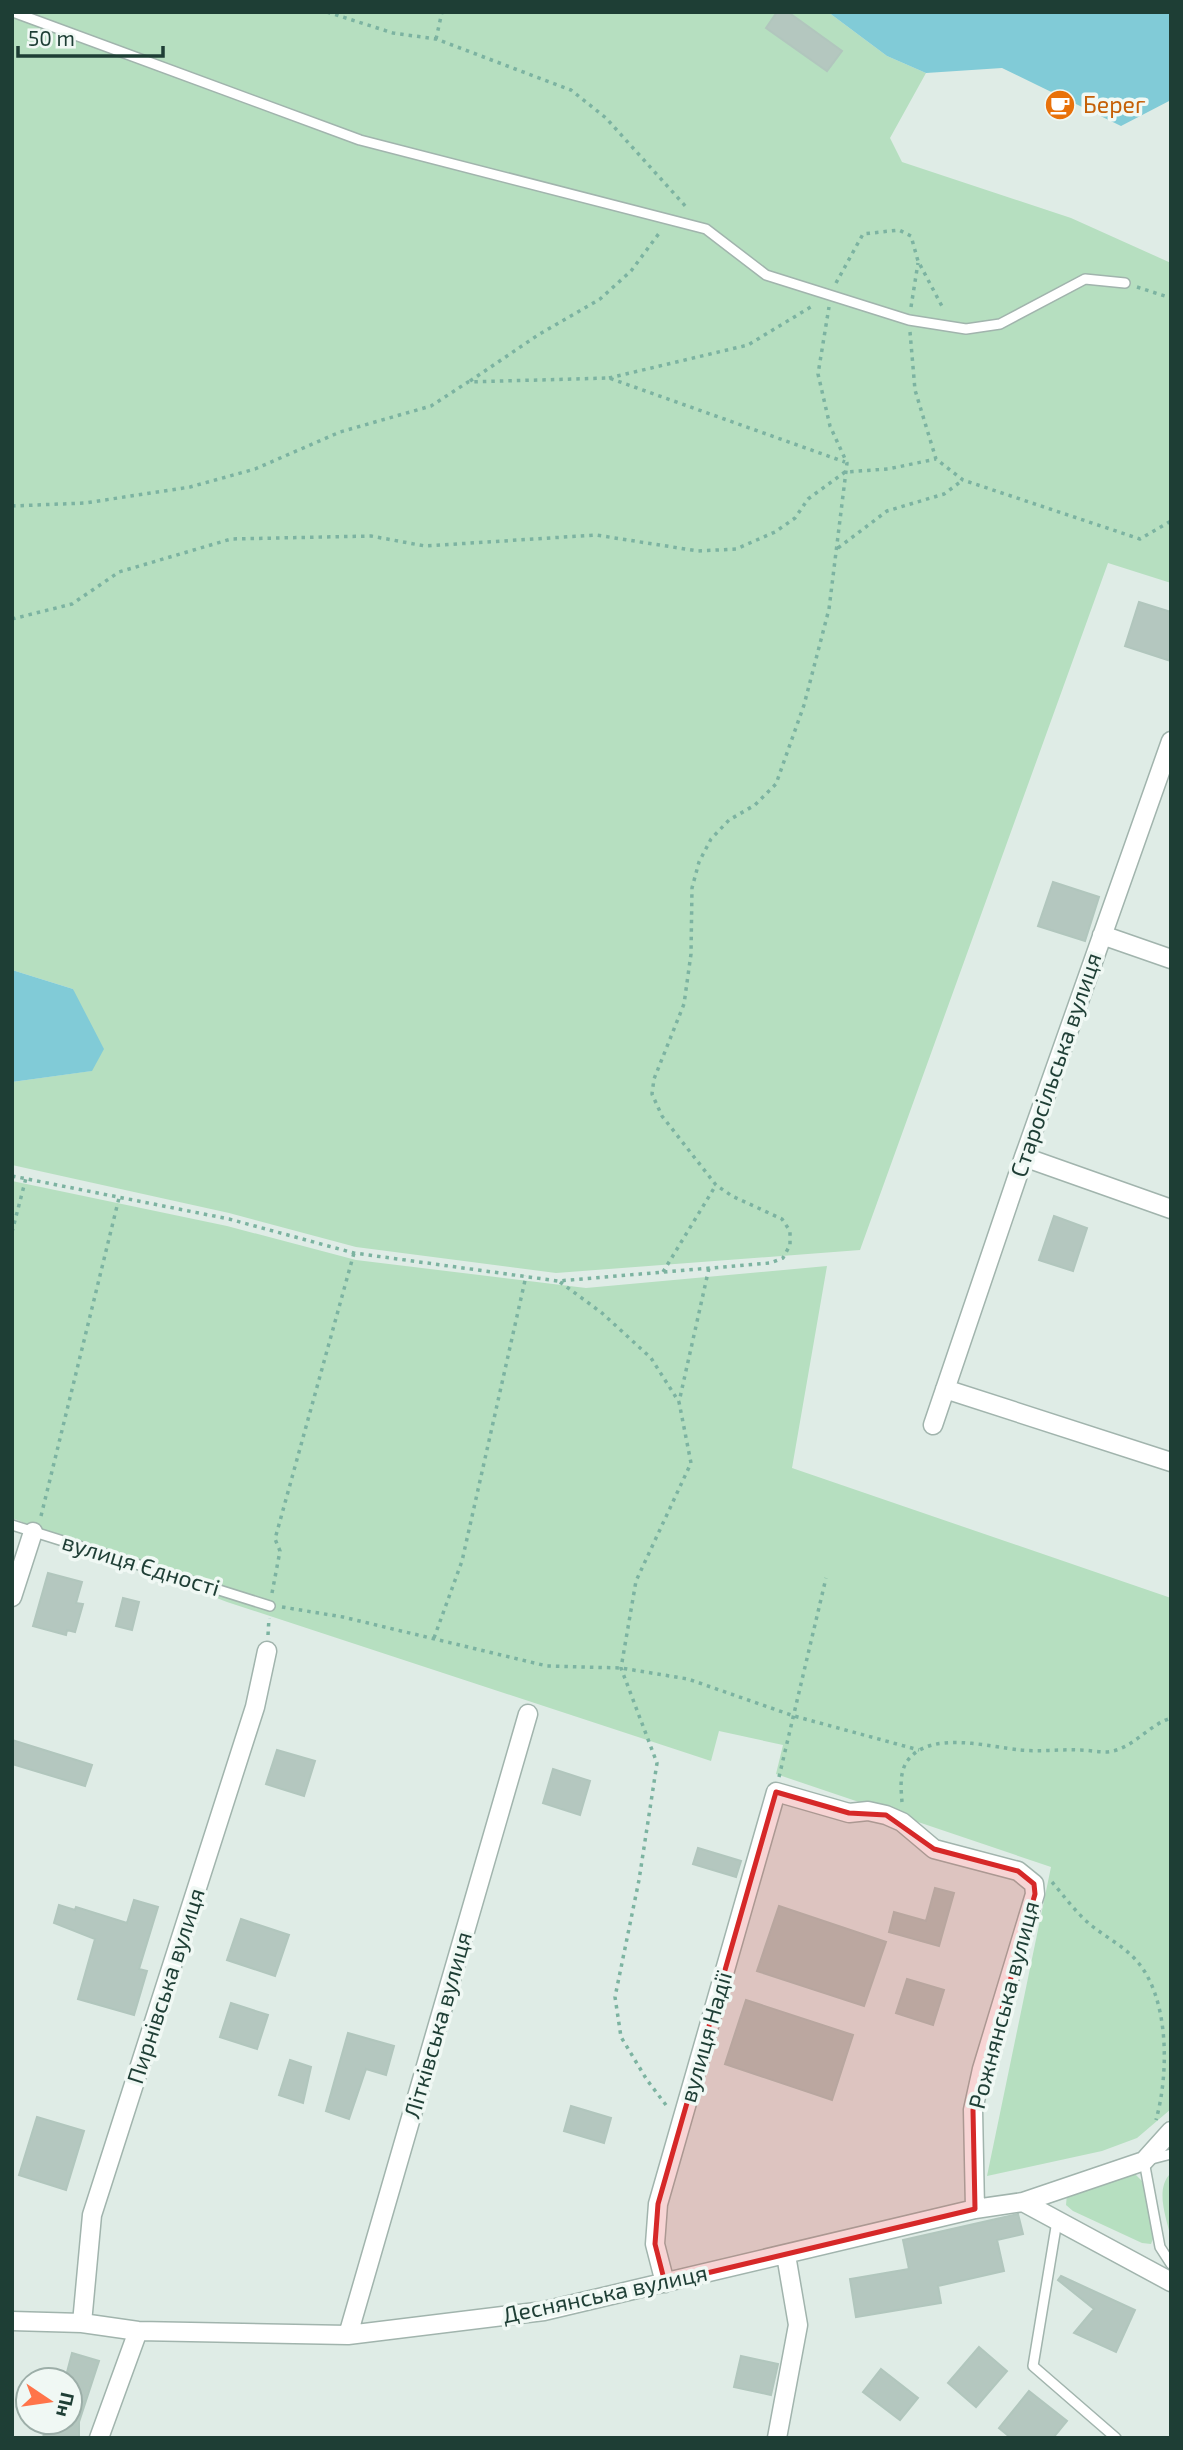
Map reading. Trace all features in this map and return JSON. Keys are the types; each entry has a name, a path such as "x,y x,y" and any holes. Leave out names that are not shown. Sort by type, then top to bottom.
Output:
{"street":[{"name":"Старосільська вулиця","path":"933,1425 1024,1157 1171,741"},
{"path":"1102,935 1171,959"},
{"path":"1024,1157 1171,1209"},
{"path":"945,1389 1171,1462"},
{"path":"12,1597 35,1532"},
{"name":"Пирнівська вулиця","path":"82,2323 92,2215 255,1707 267,1651"},
{"name":"Літківська вулиця","path":"348,2335 528,1714"},
{"path":"776,1793 849,1812 868,1811 902,1822 934,1849 1018,1871 1042,1882"},
{"name":"вулиця Надії","path":"665,2284 655,2244 658,2204 776,1793"},
{"name":"Рожнянська вулиця","path":"975,2209 973,2110 982,2069 1035,1895 1042,1882"},
{"path":"1143,2161 1163,2127"},
{"name":"Деснянська вулиця","path":"12,2321 82,2323 138,2331 348,2335 544,2311 975,2209 1023,2202 1143,2161"},
{"path":"1023,2202 1171,2282"},
{"path":"777,2438 798,2325 786,2255"},
{"path":"99,2438 138,2331"}],"lane":[{"path":"13,12 360,140 706,229 766,275 909,320 966,329 1000,324 1086,279 1125,283"},
{"name":"вулиця Єдності","path":"12,1525 270,1606"},
{"path":"1171,2154 1143,2161 1160,2247 1171,2264"},
{"path":"1057,2221 1033,2366 1116,2438"}],"path":[{"path":"327,12 393,33 436,39 571,90 607,118 706,229"},
{"path":"436,39 442,12"},
{"path":"12,506 85,503 190,487 255,469 340,432 431,406 538,335 600,299 631,271 669,220"},
{"path":"12,1176 229,1219 354,1253 558,1281 770,1263 783,1258 790,1245 790,1231 782,1219 732,1196 716,1185 656,1106 652,1094 654,1079 684,1004 691,954 692,888 699,862 711,839 729,820 755,805 776,784 804,705 829,609 847,463 830,426 817,374 831,295 863,234 900,230 911,236 918,261 941,308 966,329"},
{"path":"918,261 909,320 915,390 936,459 963,480 1140,539 1171,521"},
{"path":"1125,283 1171,298"},
{"path":"468,382 609,378 748,345 831,295"},
{"path":"609,378 847,463"},
{"path":"12,620 72,604 119,572 140,564 231,540 371,536 425,545 596,535 698,551 736,549 795,518 808,499 845,472 888,469 936,459"},
{"path":"838,548 887,511 944,494 963,480"},
{"path":"12,1232 26,1178"},
{"path":"663,1272 716,1185"},
{"path":"35,1532 119,1198"},
{"path":"267,1651 270,1606 280,1551 275,1539 354,1253"},
{"path":"679,1402 709,1268"},
{"path":"434,1638 462,1561 526,1276"},
{"path":"558,1281 602,1313 651,1358 679,1402 691,1463 636,1581 621,1668 657,1763 639,1880 615,1997 621,2036 647,2080 681,2124"},
{"path":"776,1793 827,1578"},
{"path":"270,1606 343,1617 547,1666 621,1668 688,1679 794,1716 919,1751"},
{"path":"902,1822 901,1774 907,1760 934,1745 974,1742 1020,1750 1106,1752 1126,1748 1161,1721 1171,1718"},
{"path":"1042,1882 1089,1924 1134,1958 1150,1978 1162,2027 1165,2067 1163,2127"},
{"path":"1165,2067 1171,2058"}],"highlighted area":[{"path":"776,1792 849,1813 886,1815 934,1849 1018,1871 1034,1884 1035,1894 973,2110 975,2209 665,2283 655,2244 658,2204"}],"green space":[{"path":"12,12 828,12 887,56 926,73 890,138 902,162 1071,218 1171,263 1171,583 1108,563 860,1250 556,1273 356,1247 229,1213 12,1165 12,1082 91,1071 73,989 12,970"},
{"path":"12,1181 227,1226 356,1260 586,1288 827,1266 792,1468 1171,1598 1171,2109 1137,2138 1102,2151 987,2176 1051,1867 776,1774 783,1745 719,1731 711,1761 227,1602 12,1518"},
{"path":"1132,2171 1145,2184 1154,2236 1151,2244 1142,2243 1073,2211 1066,2205 1067,2194"},
{"path":"1171,2173 1171,2239 1162,2196 1163,2187"}],"water":[{"path":"828,12 1171,12 1171,100 1121,126 1002,68 926,73 887,56"},
{"path":"12,970 73,989 104,1049 92,1071 12,1082"}],"building":[{"path":"777,12 788,12 842,51 827,71 766,28"},
{"path":"1139,602 1171,612 1171,661 1125,646"},
{"path":"1053,882 1099,897 1085,941 1038,926"},
{"path":"1054,1216 1087,1228 1073,1271 1039,1260"},
{"path":"48,1573 82,1582 76,1603 83,1604 75,1632 67,1630 66,1635 33,1626"},
{"path":"123,1598 139,1602 132,1630 116,1626"},
{"path":"12,1740 92,1765 85,1786 12,1764"},
{"path":"277,1750 315,1761 304,1796 266,1784"},
{"path":"553,1769 590,1781 580,1815 543,1803"},
{"path":"698,1848 741,1861 736,1877 693,1864"},
{"path":"935,1888 954,1893 939,1946 889,1932 894,1912 926,1921"},
{"path":"134,1900 158,1907 139,1969 147,1971 134,2015 78,1999 95,1939 54,1923 59,1905 75,1910 76,1907 127,1923"},
{"path":"779,1906 886,1942 864,2006 757,1971"},
{"path":"241,1919 289,1935 275,1976 227,1960"},
{"path":"907,1979 944,1990 933,2025 896,2013"},
{"path":"746,2000 853,2035 832,2100 725,2064"},
{"path":"231,2003 268,2015 257,2049 220,2037"},
{"path":"348,2033 394,2046 386,2075 366,2069 349,2119 326,2111"},
{"path":"290,2060 311,2067 303,2103 279,2095"},
{"path":"571,2106 611,2118 604,2143 564,2131"},
{"path":"37,2117 84,2131 66,2190 19,2175"},
{"path":"1018,2214 1023,2234 997,2240 1004,2271 938,2286 941,2303 856,2317 850,2279 909,2269 903,2240"},
{"path":"1061,2276 1135,2310 1116,2352 1074,2333 1094,2309 1058,2280"},
{"path":"979,2347 1007,2371 976,2407 948,2383"},
{"path":"72,2353 99,2361 84,2407 84,2366 69,2366"},
{"path":"741,2356 778,2364 771,2395 734,2387"},
{"path":"881,2369 918,2398 900,2420 863,2392"},
{"path":"1029,2391 1067,2421 1053,2438 1011,2438 999,2428"},
{"path":"43,2436 79,2436 79,2438"}],"place":[{"name":"Берег","path":"1060,105"}]}
